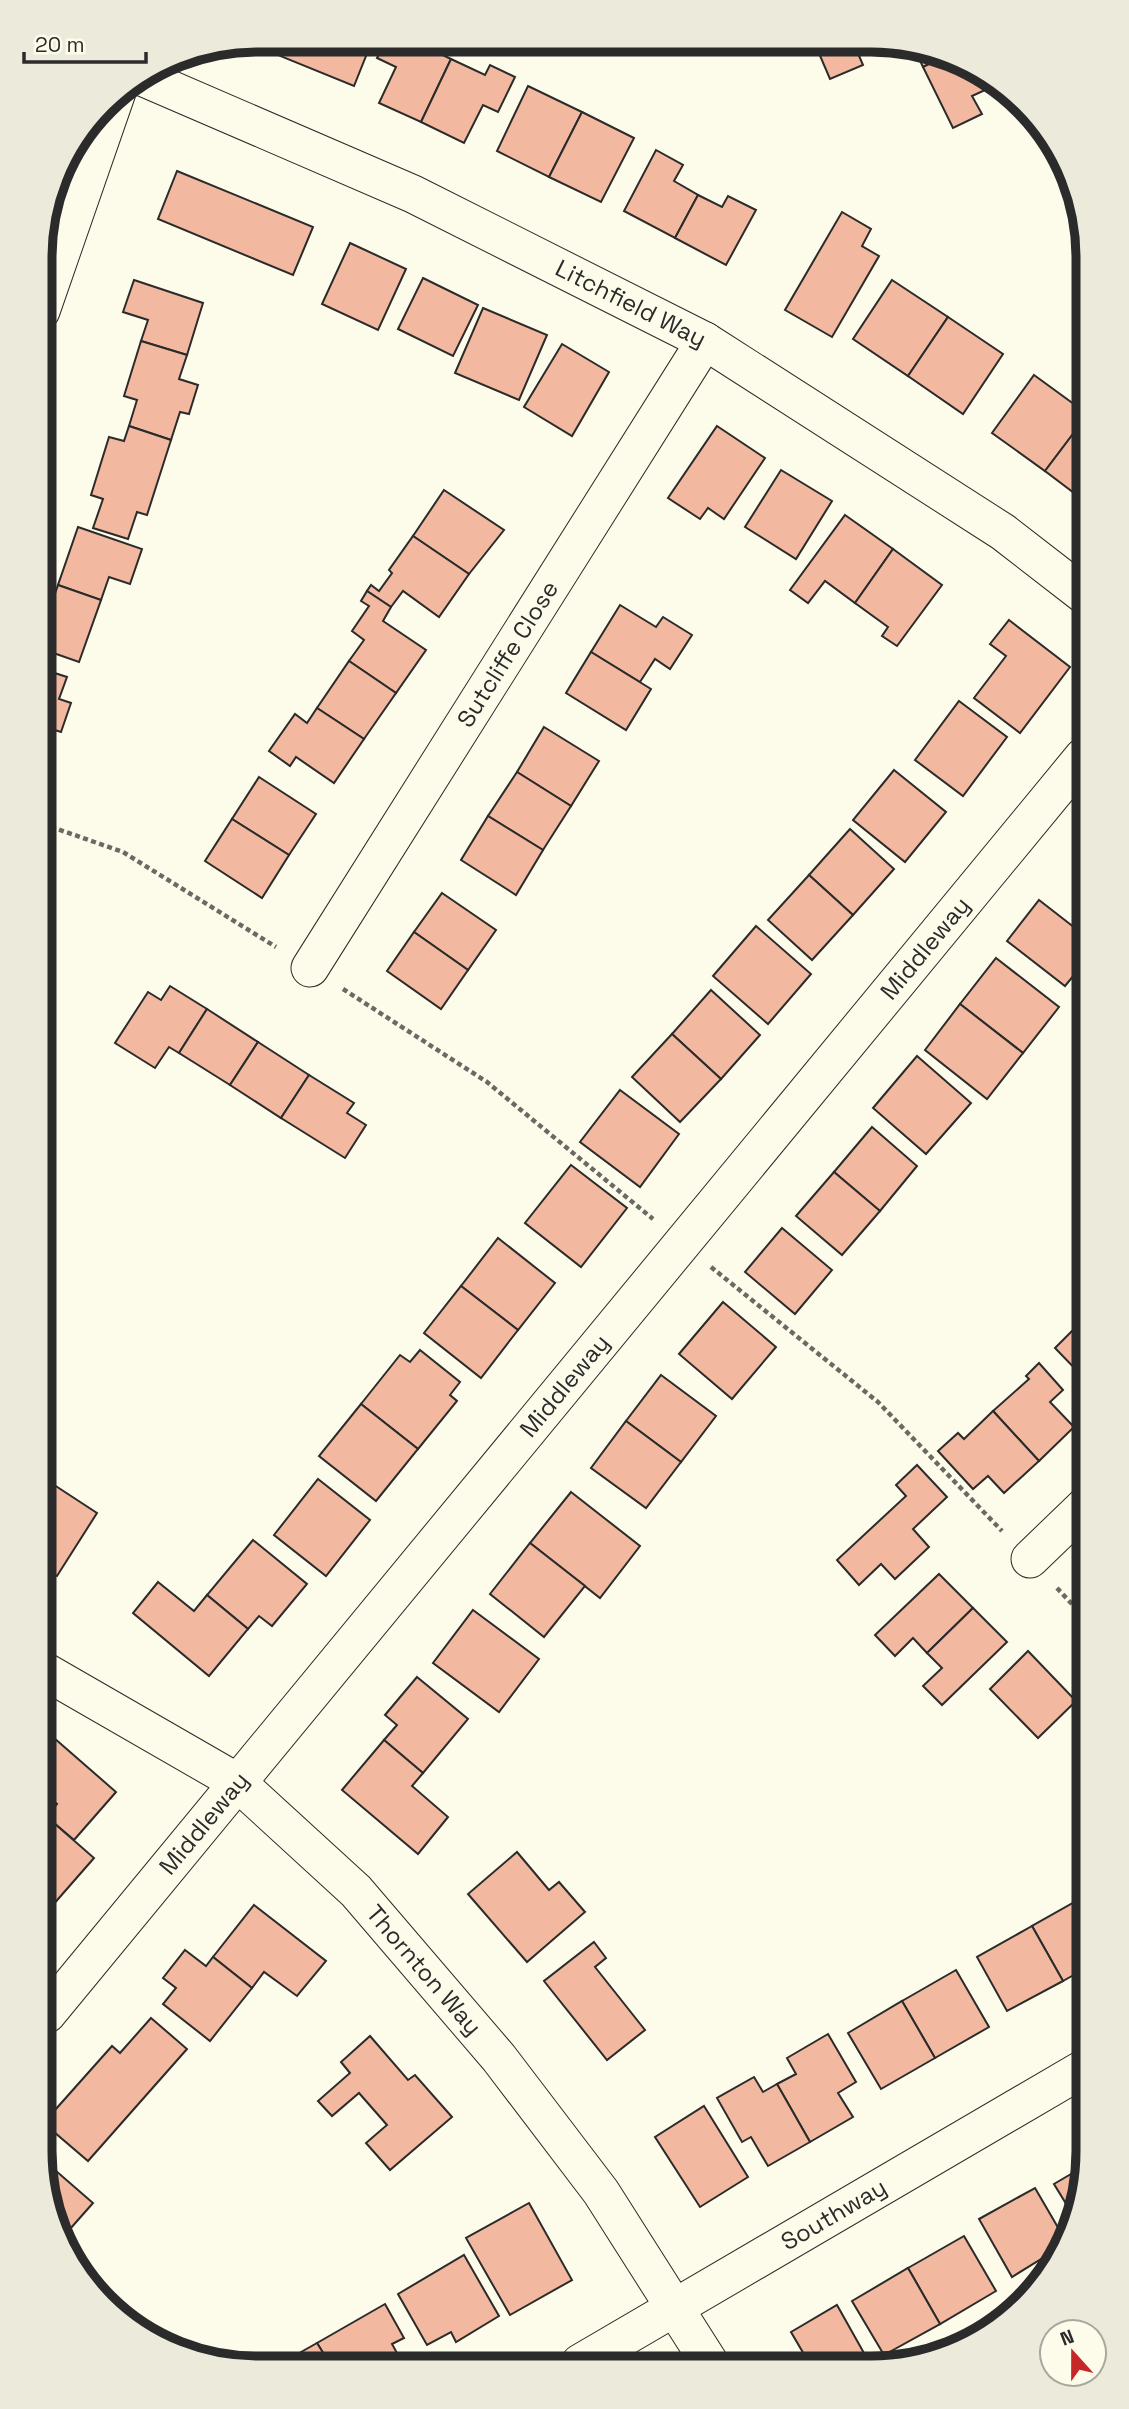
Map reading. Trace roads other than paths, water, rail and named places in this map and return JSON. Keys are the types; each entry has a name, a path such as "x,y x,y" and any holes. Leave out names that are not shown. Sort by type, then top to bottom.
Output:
{"street":[{"name":"Litchfield Way","path":"153,82 413,194 705,341 1003,532 1076,589"},
{"path":"53,277 109,115"},
{"name":"Sutcliffe Close","path":"310,968 705,341"},
{"name":"Middleway","path":"52,2008 1076,766"},
{"path":"1030,1559 1076,1515"},
{"name":"Thornton Way","path":"52,1676 237,1782 356,1891 499,2058 601,2192 705,2356"},
{"name":"Southway","path":"592,2356 1076,2073"}]}
